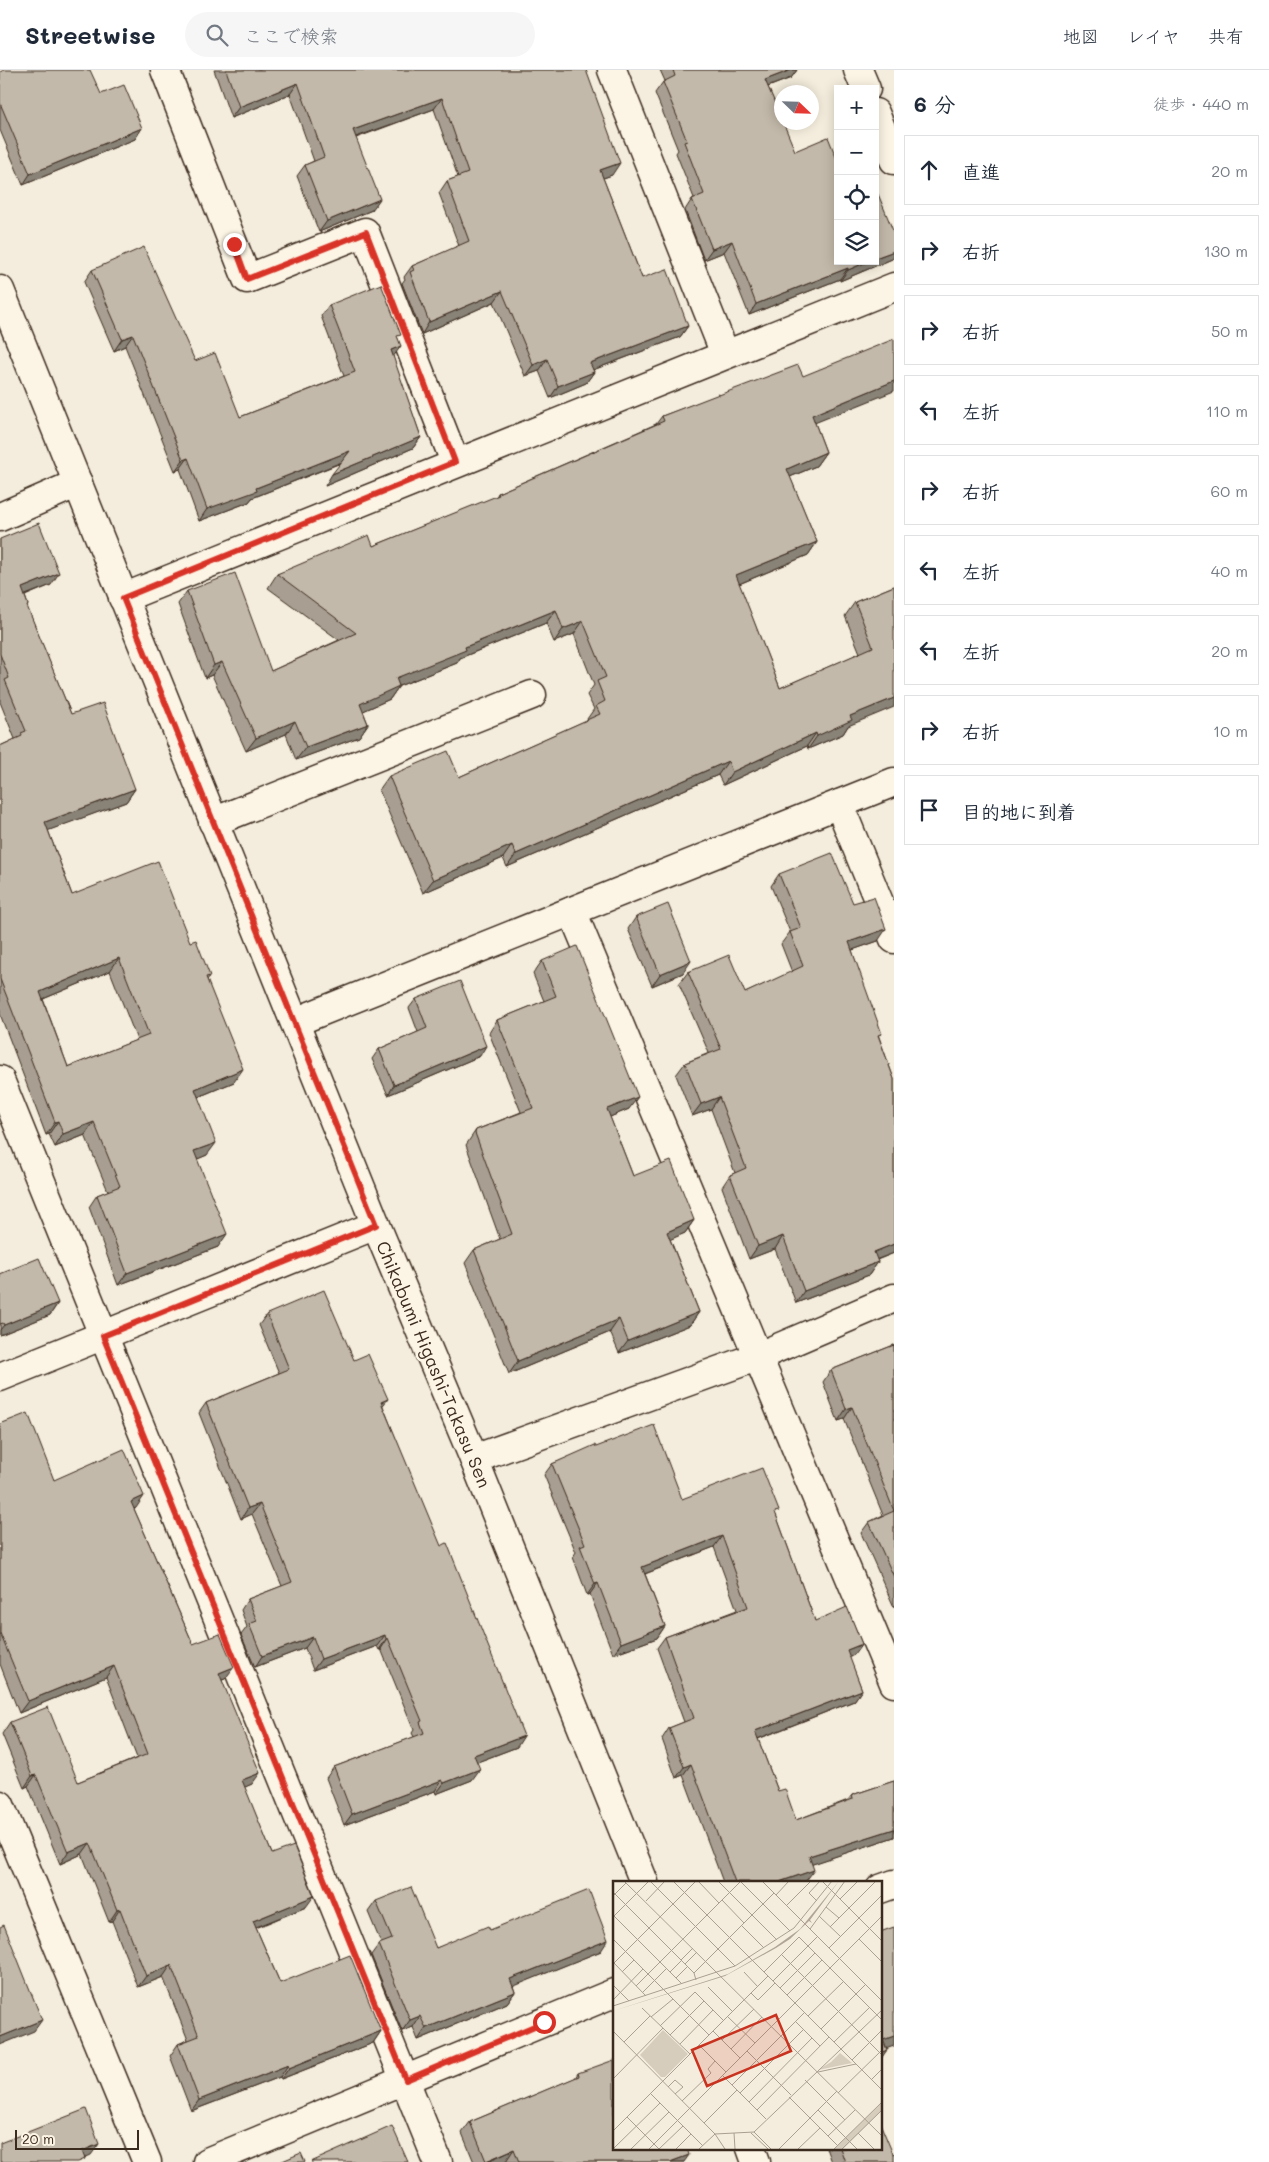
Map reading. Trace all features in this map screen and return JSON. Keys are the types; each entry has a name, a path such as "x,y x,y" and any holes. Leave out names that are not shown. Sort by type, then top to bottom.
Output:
{"street":[{"path":"165,70 247,279 366,232 455,462"},
{"path":"612,70 725,354"},
{"path":"858,70 864,85"},
{"path":"879,123 894,160"},
{"path":"123,598 455,462 894,287"},
{"name":"Chikabumi Higashi-Takasu Sen","path":"0,290 376,1225 474,1458 644,1881"},
{"path":"0,517 78,483"},
{"path":"213,822 532,696"},
{"path":"295,1022 894,782"},
{"path":"839,804 894,939"},
{"path":"572,911 894,1682"},
{"path":"0,1080 438,2162"},
{"path":"0,1377 376,1225"},
{"path":"474,1458 759,1356 894,1298"},
{"path":"0,1805 147,2162"},
{"path":"882,1889 894,1884"},
{"path":"207,2162 613,1993"},
{"path":"751,2150 756,2162"}],"building":[{"path":"4,70 90,70 101,94 124,85 142,128 30,174 0,103 0,72"},
{"path":"226,70 586,70 620,163 600,170 642,278 667,269 688,326 590,363 594,372 558,386 547,359 533,365 502,291 429,322 410,272 414,270 412,266 469,241 447,181 468,173 442,98 353,130 380,199 327,221 305,165 324,157 298,83 239,107"},
{"path":"673,70 791,70 765,80 774,101 774,130 786,130 795,151 828,137 834,152 834,265 860,265 756,304 732,241 712,249 692,199 704,194 684,142 687,141 663,82 675,76"},
{"path":"879,196 894,233 894,251 879,257"},
{"path":"144,247 195,361 215,353 240,417 355,372 329,305 381,284 401,335 397,336 401,346 391,350 421,437 332,474 350,451 256,488 257,491 207,509 188,458 183,460 133,335 122,339 92,270"},
{"path":"894,339 894,381 812,415 826,452 787,469 817,542 736,575 780,688 873,647 855,602 894,586 894,698 850,716 852,720 817,736 816,733 732,772 728,761 516,854 512,845 433,880 389,776 448,751 459,777 600,714 596,706 605,701 597,681 606,677 583,621 563,629 556,610 465,647 466,650 396,678 399,686 360,704 368,724 306,747 295,721 256,738 222,662 214,665 187,591 235,573 271,671 356,633 277,574 369,535 373,546 499,495 498,493 664,421 662,416 719,394 798,365 803,376"},
{"path":"39,523 59,573 22,588 27,606 71,714 103,703 135,789 45,822 72,895 158,861 190,942 196,940 210,976 206,977 243,1069 195,1089 216,1143 194,1151 227,1234 127,1273 97,1195 120,1186 94,1122 63,1134 58,1121 55,1122 0,979 0,746 22,736 21,733 26,731 5,680 9,678 0,654 0,539","holes":["119,958 149,1035 68,1067 40,992"]},
{"path":"832,853 853,903 874,897 886,929 849,942 882,1034 878,1035 894,1079 894,1244 874,1252 878,1262 804,1291 783,1236 758,1246 730,1175 746,1168 719,1097 701,1104 685,1063 721,1049 688,972 729,955 745,993 803,966 790,932 801,928 779,874"},
{"path":"668,904 691,961 660,974 636,917"},
{"path":"577,946 638,1097 607,1109 633,1176 671,1161 694,1220 667,1232 699,1312 628,1341 619,1319 518,1361 474,1250 512,1234 475,1133 476,1130 533,1108 497,1020 556,996 542,961"},
{"path":"460,981 486,1046 394,1085 379,1049 427,1028 416,999"},
{"path":"39,1258 58,1303 4,1325 3,1323 0,1324 0,1274"},
{"path":"324,1290 354,1360 368,1354 388,1399 381,1402 441,1546 447,1543 524,1736 474,1755 480,1769 444,1783 442,1780 352,1814 334,1767 424,1733 420,1722 422,1721 388,1638 386,1639 385,1635 321,1659 313,1637 262,1656 249,1624 257,1621 248,1599 292,1582 260,1504 248,1508 206,1403 289,1369 267,1314"},
{"path":"894,1345 894,1511 852,1407 846,1409 831,1370"},
{"path":"28,1413 54,1480 124,1449 144,1496 131,1502 193,1644 220,1634 234,1667 219,1673 260,1773 242,1780 272,1854 294,1846 314,1896 253,1921 280,1983 350,1955 381,2031 289,2068 288,2065 199,2100 178,2044 199,2036 171,1965 146,1976 120,1909 117,1910 90,1843 68,1852 36,1775 32,1776 10,1722 48,1707 78,1782 148,1754 114,1666 28,1701 0,1633 0,1424"},
{"path":"654,1425 682,1499 762,1468 779,1511 775,1512 815,1621 847,1607 862,1644 847,1650 862,1690 755,1731 778,1791 785,1789 796,1820 853,1799 852,1795 894,1781 894,1829 809,1856 814,1870 782,1881 735,1881 691,1764 684,1767 669,1728 694,1718 665,1637 748,1607 722,1536 642,1567 665,1626 621,1643 598,1583 595,1584 580,1546 585,1544 552,1464 595,1445 596,1447"},
{"path":"894,1511 894,1577 869,1522"},
{"path":"411,1887 436,1948 488,1926 490,1930 589,1890 608,1940 510,1979 515,1992 426,2028 420,2016 410,2020 379,1944 392,1939 376,1901"},
{"path":"4,1925 42,2020 0,2037 0,1927"},
{"path":"894,1927 894,2036 883,2040 887,2050 882,2052 882,1931"},
{"path":"613,2060 613,2150 688,2150 689,2155 670,2162 519,2162 514,2149 486,2161 470,2122 579,2076 578,2073"},
{"path":"86,2109 99,2144 82,2151 85,2159 78,2162 0,2162 0,2143"},
{"path":"392,2126 408,2162 311,2162"},
{"path":"882,2128 894,2153 894,2162 845,2162 841,2150 882,2150"},
{"path":"301,2153 305,2162 280,2162"}],"route":[{"path":"234,244 247,279 366,232 455,462 123,598 376,1225 103,1336 406,2080 544,2022"}]}
